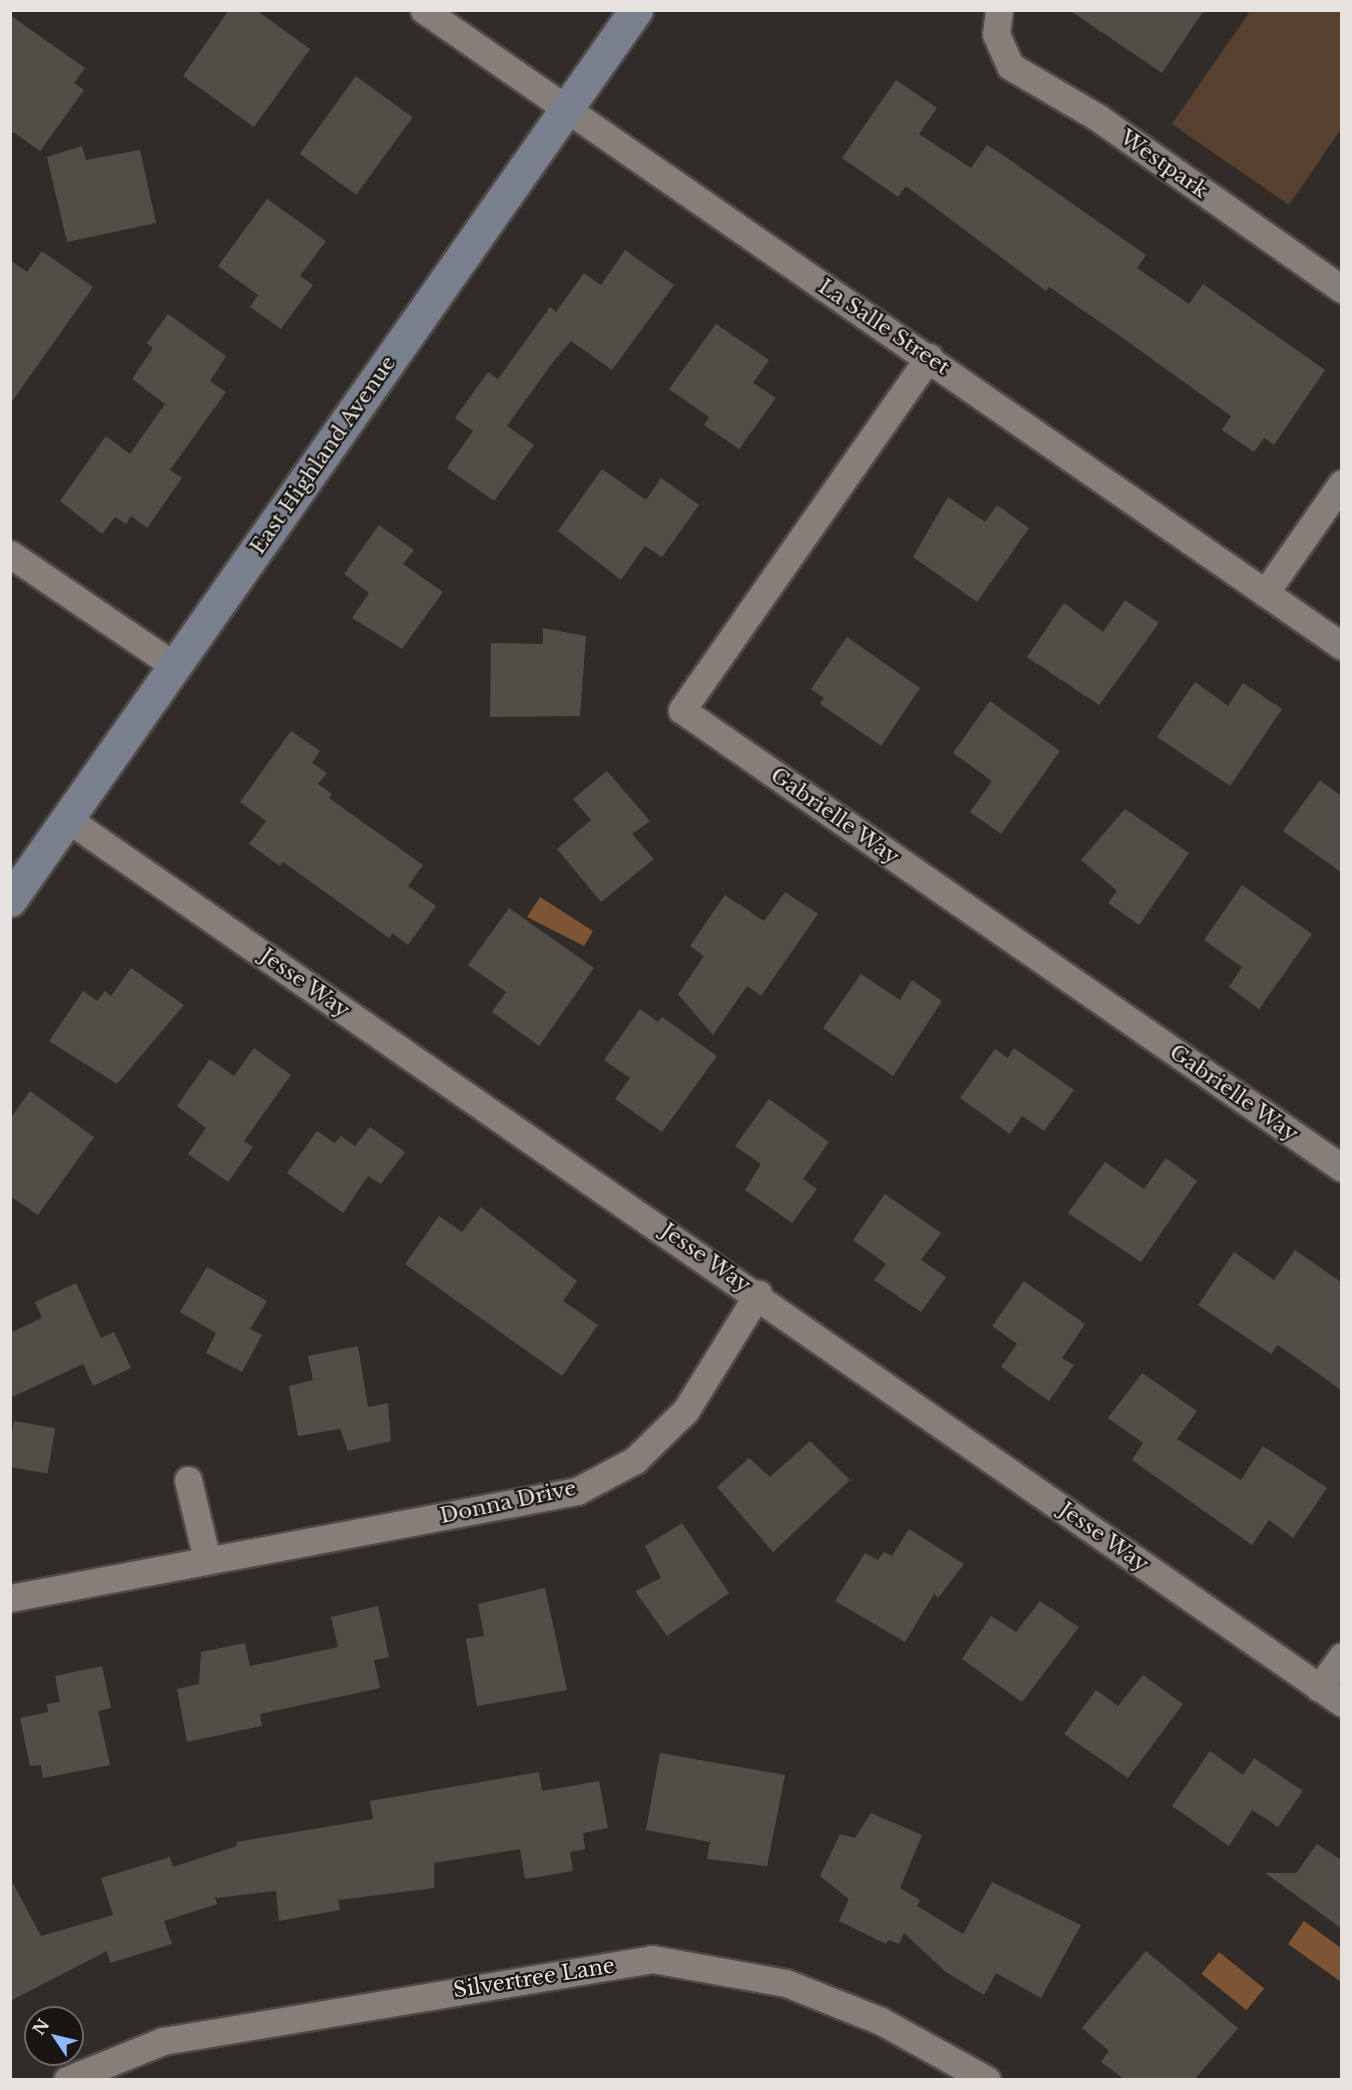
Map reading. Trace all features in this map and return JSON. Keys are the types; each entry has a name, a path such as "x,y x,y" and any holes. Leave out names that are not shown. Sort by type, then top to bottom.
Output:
{"street":[{"name":"La Salle Street","path":"424,10 566,110 929,357 1341,646"},
{"name":"East Highland Avenue","path":"10,900 636,10"},
{"name":"Westpark","path":"997,22 1010,66 1097,117 1341,289"},
{"name":"Gabrielle Way","path":"929,357 682,710 1341,1168"},
{"path":"1265,593 1341,483"},
{"path":"10,554 175,666"},
{"name":"Jesse Way","path":"66,818 758,1294 1341,1703"},
{"name":"Donna Drive","path":"10,1598 577,1491 635,1460 686,1410 758,1294"},
{"path":"188,1480 207,1560"},
{"path":"1319,1688 1341,1656"},
{"name":"Silvertree Lane","path":"66,2079 162,2041 652,1959 786,1983 881,2021 987,2079"}],"shaded area":[{"path":"1251,10 1341,11 1341,129 1289,205 1172,124"},
{"path":"540,897 593,931 584,946 527,917"},
{"path":"1304,1921 1341,1948 1340,1981 1288,1944"},
{"path":"1219,1952 1264,1989 1246,2010 1201,1974"}],"building":[{"path":"229,10 256,10 310,49 254,127 183,76"},
{"path":"1069,10 1204,10 1162,73"},
{"path":"10,15 85,68 74,83 84,90 40,151 10,130"},
{"path":"356,76 413,117 356,195 300,154"},
{"path":"896,80 937,108 919,134 971,168 987,145 1146,255 1137,268 1189,304 1203,284 1325,370 1274,445 1264,438 1254,452 1222,430 1231,416 1113,331 1049,287 1046,291 906,186 898,197 842,158"},
{"path":"82,146 86,160 140,150 156,223 67,242 47,157"},
{"path":"267,199 326,241 300,276 313,285 281,329 250,307 258,295 218,266"},
{"path":"625,250 674,285 612,370 571,341 553,362 507,426 534,445 494,501 447,468 473,431 455,418 488,372 498,379 550,307 556,312 584,273 601,285"},
{"path":"42,251 93,287 10,404 10,260 27,272"},
{"path":"168,314 226,356 210,381 226,392 170,470 182,478 147,528 131,516 126,524 115,517 102,534 60,501 106,436 130,454 165,404 132,379 153,348 147,343"},
{"path":"716,324 769,360 753,383 776,398 739,449 704,425 709,417 669,389"},
{"path":"602,469 646,500 661,478 699,505 662,557 645,546 621,580 558,531"},
{"path":"948,497 985,522 997,505 1029,528 977,602 913,557"},
{"path":"379,525 414,550 403,564 443,592 402,649 352,618 369,593 344,574"},
{"path":"1125,600 1159,623 1099,705 1027,657 1064,603 1103,632"},
{"path":"543,628 586,636 580,716 490,717 491,643 543,644"},
{"path":"847,637 920,688 881,746 820,704 824,698 811,689"},
{"path":"1195,682 1228,706 1243,683 1282,709 1230,786 1157,737"},
{"path":"990,701 1060,751 1001,834 970,812 992,781 953,753"},
{"path":"291,731 320,751 312,763 327,773 318,784 332,794 329,798 423,865 408,886 436,906 408,945 392,933 389,938 283,862 280,866 249,844 266,821 240,802"},
{"path":"607,771 650,821 632,834 654,859 601,902 557,849 591,820 573,799"},
{"path":"1320,780 1341,796 1341,872 1283,831"},
{"path":"1125,809 1189,853 1139,925 1108,903 1117,891 1081,860"},
{"path":"1242,885 1312,934 1259,1009 1229,987 1242,967 1204,940"},
{"path":"785,892 818,914 761,996 747,986 713,1035 678,994 704,956 690,946 725,895 764,921"},
{"path":"509,908 594,968 539,1046 492,1012 506,992 468,965"},
{"path":"131,968 184,1005 117,1084 49,1041 83,991 97,1001 105,991 111,996"},
{"path":"861,974 900,1000 912,980 942,1001 893,1076 823,1028"},
{"path":"640,1009 658,1022 662,1017 717,1056 662,1132 615,1099 630,1078 604,1060"},
{"path":"254,1048 291,1075 244,1141 253,1147 228,1182 188,1154 206,1128 177,1106 210,1059 234,1076"},
{"path":"1014,1048 1074,1090 1044,1131 1022,1116 1010,1134 960,1098 995,1049 1008,1058"},
{"path":"30,1091 94,1137 38,1215 10,1196 10,1119"},
{"path":"769,1099 829,1142 803,1179 817,1189 792,1223 745,1190 761,1164 735,1146"},
{"path":"370,1127 405,1152 381,1184 368,1176 343,1213 287,1173 317,1131 335,1143 341,1136 355,1146"},
{"path":"1166,1158 1197,1181 1141,1262 1068,1213 1105,1162 1144,1189"},
{"path":"885,1194 941,1233 921,1260 946,1277 921,1312 874,1280 886,1264 853,1240"},
{"path":"481,1207 577,1281 563,1301 598,1325 562,1376 405,1264 439,1216 462,1232"},
{"path":"1295,1250 1341,1282 1341,1390 1278,1345 1271,1354 1198,1305 1234,1252 1274,1280"},
{"path":"207,1267 267,1301 250,1329 262,1335 242,1372 206,1353 216,1333 180,1312"},
{"path":"1024,1281 1085,1324 1062,1358 1074,1365 1049,1401 1001,1367 1017,1344 992,1326"},
{"path":"76,1283 101,1338 114,1332 131,1368 93,1386 83,1364 10,1398 10,1333 42,1318 35,1302"},
{"path":"358,1346 368,1407 388,1403 391,1441 348,1451 340,1429 298,1436 289,1386 313,1380 308,1356"},
{"path":"1142,1373 1197,1411 1177,1439 1241,1480 1263,1446 1327,1488 1293,1538 1269,1520 1252,1545 1132,1460 1143,1443 1108,1418"},
{"path":"14,1421 55,1428 47,1474 10,1467 10,1444"},
{"path":"810,1441 850,1480 773,1552 717,1487 749,1458 770,1477"},
{"path":"682,1523 729,1593 667,1636 635,1591 661,1578 645,1546"},
{"path":"909,1529 964,1564 938,1598 934,1594 905,1642 835,1601 865,1553 878,1560 884,1552 892,1556"},
{"path":"545,1588 567,1690 477,1706 466,1639 484,1636 478,1604"},
{"path":"1040,1601 1079,1627 1022,1702 962,1659 991,1616 1016,1632"},
{"path":"378,1606 389,1657 374,1660 380,1688 260,1714 262,1726 187,1742 177,1689 199,1684 201,1652 245,1643 250,1666 338,1647 331,1617"},
{"path":"102,1666 111,1708 98,1711 110,1765 43,1778 41,1765 30,1766 20,1718 48,1712 47,1704 60,1702 55,1676"},
{"path":"1143,1675 1183,1704 1128,1778 1064,1734 1096,1690 1118,1706"},
{"path":"1210,1751 1243,1775 1254,1758 1303,1791 1278,1827 1252,1810 1229,1846 1172,1806"},
{"path":"660,1753 785,1775 767,1866 707,1859 710,1842 646,1830"},
{"path":"539,1772 542,1791 599,1781 608,1828 583,1833 585,1849 570,1852 573,1871 525,1879 520,1849 434,1863 434,1888 338,1900 340,1910 279,1921 276,1891 215,1898 217,1904 164,1921 172,1944 110,1963 107,1951 10,2001 10,1878 41,1936 113,1915 101,1878 170,1857 173,1867 237,1846 236,1842 373,1819 370,1801"},
{"path":"871,1813 922,1835 900,1888 920,1900 917,1906 963,1934 992,1882 1081,1925 1041,1998 996,1973 984,1995 946,1972 904,1933 899,1944 889,1940 886,1944 839,1921 849,1899 820,1876 840,1834 855,1838"},
{"path":"1317,1844 1341,1860 1341,1928 1265,1873 1296,1873"},
{"path":"1146,1951 1238,2028 1195,2079 1124,2079 1101,2062 1109,2051 1082,2028"}]}
